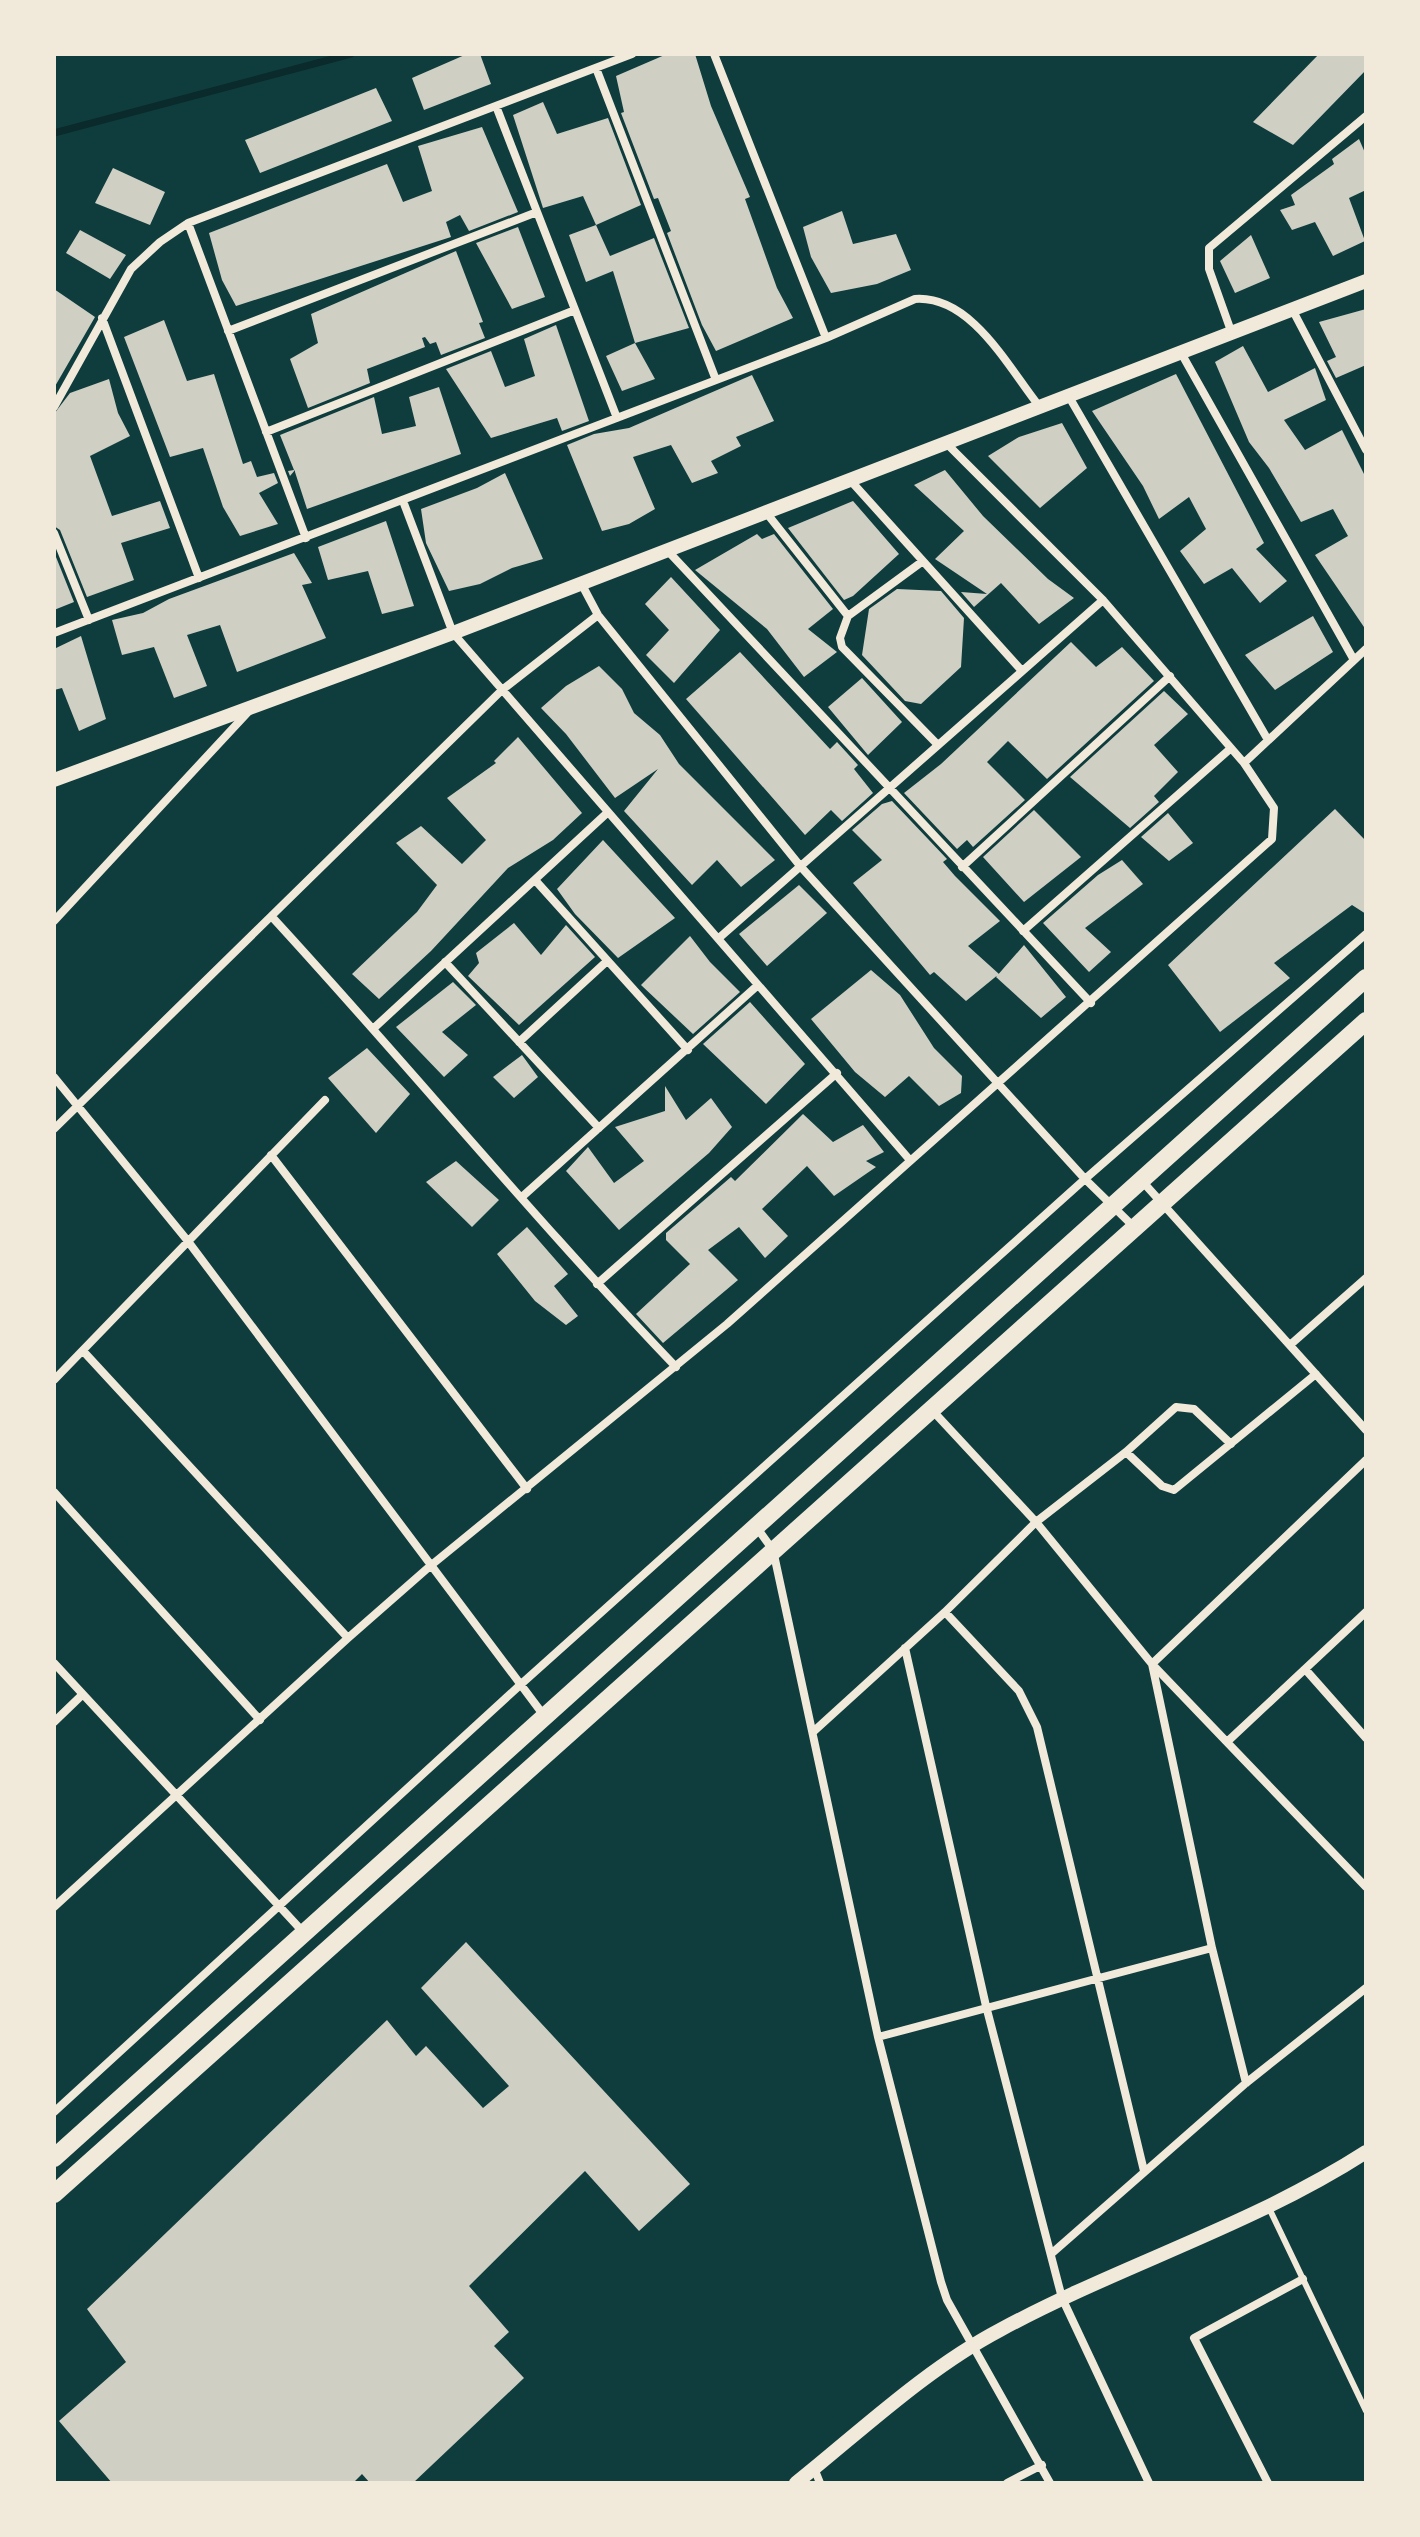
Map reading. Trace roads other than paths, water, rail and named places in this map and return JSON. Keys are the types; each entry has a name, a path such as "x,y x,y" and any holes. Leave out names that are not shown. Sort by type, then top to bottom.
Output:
{"main road":[{"path":"54,2158 1366,978"},
{"path":"54,2194 1366,1021"}],"street":[{"path":"54,407 131,269 160,242 188,223 632,54"},
{"path":"714,54 826,338"},
{"path":"596,68 716,380"},
{"path":"496,106 617,418"},
{"path":"1231,331 1209,269 1209,248 1366,116"},
{"path":"228,331 537,212"},
{"path":"188,223 306,538"},
{"path":"54,780 453,633 765,510 1366,281"},
{"path":"54,633 826,338 915,299 946,302 961,310 1039,406"},
{"path":"1292,309 1365,446"},
{"path":"266,432 575,310"},
{"path":"102,318 199,578"},
{"path":"1180,351 1354,660"},
{"path":"1068,395 1268,740"},
{"path":"54,1907 348,1638 429,1567 676,1367 909,1159 1091,1003 1272,839 1274,808 1244,763 1103,600 945,442"},
{"path":"850,480 1022,671"},
{"path":"403,501 453,633 909,1159"},
{"path":"765,510 848,616"},
{"path":"54,533 89,620"},
{"path":"666,549 1091,1003"},
{"path":"923,561 848,616 840,638 842,647 938,745"},
{"path":"580,582 598,615 801,867 1085,1179 1135,1227"},
{"path":"719,938 1103,600"},
{"path":"54,1129 273,918 502,690 598,615"},
{"path":"1244,763 1366,649"},
{"path":"962,867 1170,676"},
{"path":"54,921 254,705"},
{"path":"1023,931 1230,749"},
{"path":"374,1028 607,813"},
{"path":"535,880 688,1050"},
{"path":"273,918 523,1196 597,1284 676,1367"},
{"path":"54,2112 519,1686 1085,1179 1366,934"},
{"path":"445,962 599,1128"},
{"path":"519,1042 606,962"},
{"path":"523,1196 758,985"},
{"path":"597,1284 837,1073"},
{"path":"54,1077 187,1240 429,1567 545,1717"},
{"path":"54,1380 325,1100"},
{"path":"271,1155 527,1489"},
{"path":"1141,1181 1366,1430"},
{"path":"1290,1345 1366,1278"},
{"path":"84,1352 348,1638"},
{"path":"1126,1452 1169,1490 1180,1486 1316,1374"},
{"path":"813,1732 945,1612 1036,1522 1182,1405 1194,1409 1231,1444"},
{"path":"930,1409 1036,1522 1152,1664 1366,1887"},
{"path":"1152,1664 1366,1460"},
{"path":"54,1492 260,1720"},
{"path":"757,1527 773,1550 878,2037 941,2282 1050,2483"},
{"path":"945,1612 1019,1691 1030,1708 1144,2171"},
{"path":"1228,1741 1366,1612"},
{"path":"905,1648 986,2006 1062,2298 1149,2483"},
{"path":"54,1663 306,1934"},
{"path":"1152,1664 1212,1948 1246,2083"},
{"path":"1305,1669 1366,1738"},
{"path":"54,1722 82,1695"},
{"path":"878,2037 1097,1976 1212,1948"},
{"path":"1051,2254 1246,2083 1366,1988"},
{"path":"796,2483 973,2344 1062,2298 1269,2208 1366,2152"},
{"path":"1268,2483 1194,2338 1303,2279"},
{"path":"1007,2483 1042,2465"},
{"path":"814,2468 820,2483"}],"lane":[{"path":"1269,2208 1366,2411"}],"waterway":[{"path":"54,133 351,54"}]}
